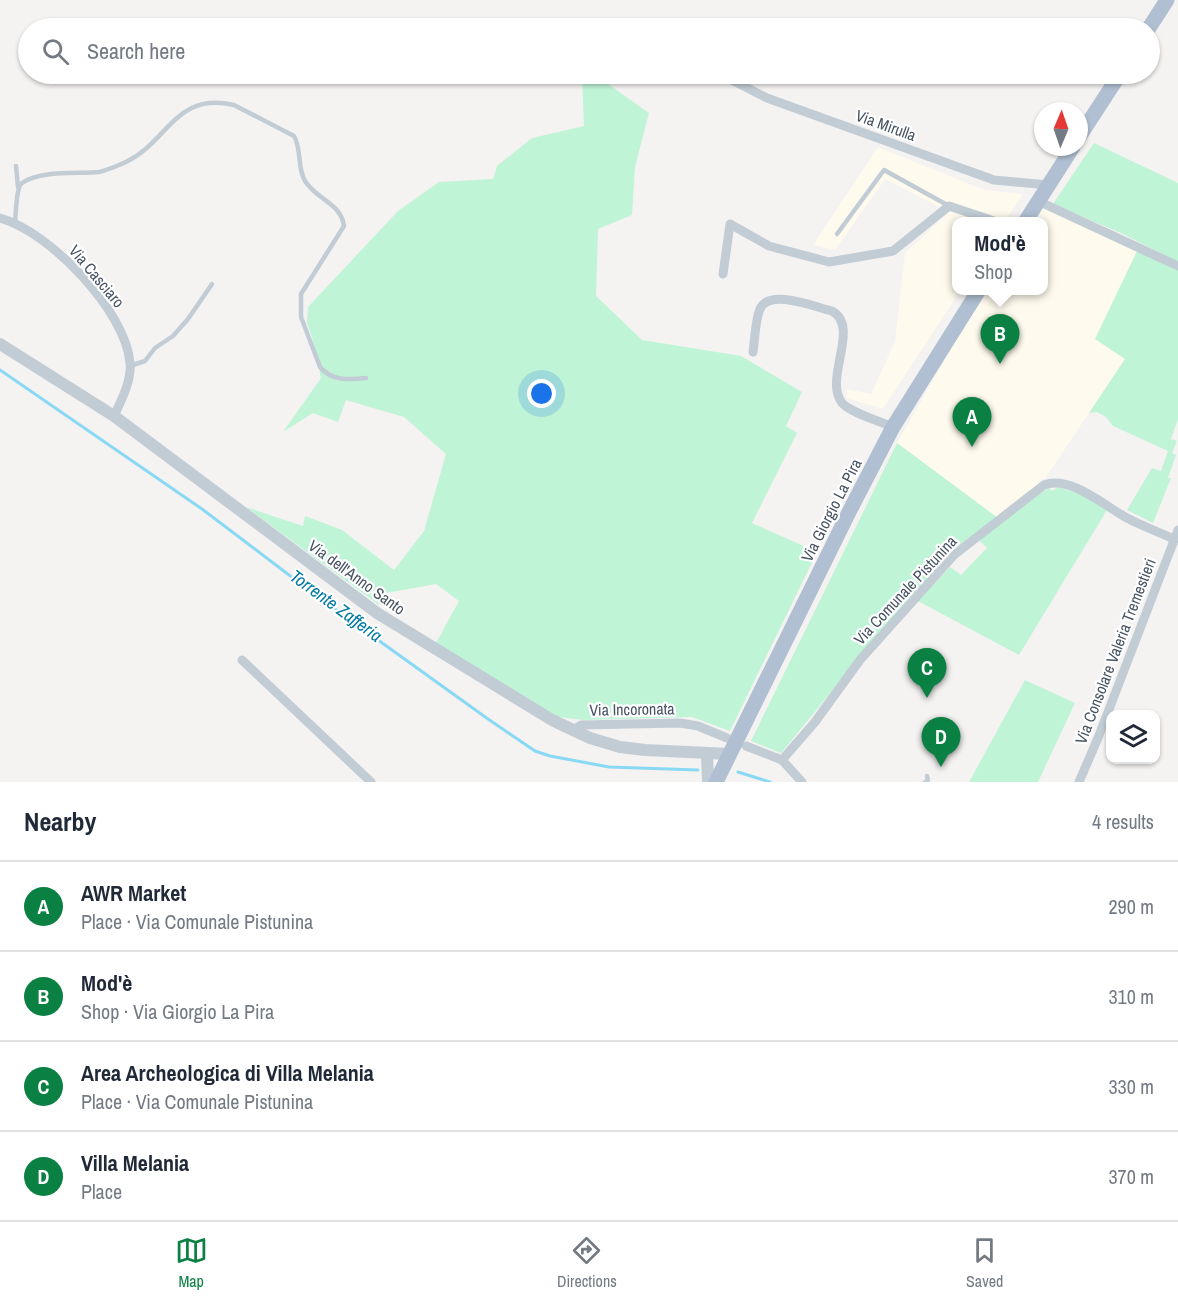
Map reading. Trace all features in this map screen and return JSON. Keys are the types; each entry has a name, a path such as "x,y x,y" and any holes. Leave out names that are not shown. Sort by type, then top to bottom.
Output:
{"main road":[{"path":"1155,18 1167,0"},
{"path":"1088,123 1113,84"},
{"path":"1028,217 1067,156"},
{"name":"Via Giorgio La Pira","path":"716,782 893,427 976,295"}],"street":[{"path":"1167,0 1178,6"},
{"name":"Via Mirulla","path":"740,84 767,98 994,180 1048,186"},
{"path":"1038,201 1178,266"},
{"path":"723,274 730,224 769,246 829,262 893,251 949,206 983,217"},
{"name":"Via Casciaro","path":"0,218 34,233 62,255 100,299 117,324 126,346 130,366"},
{"path":"753,352 760,309 768,301 783,299 832,311 839,315 843,322 836,389 839,398 851,410 893,427"},
{"name":"Via dell'Anno Santo","path":"0,344 114,416 377,613 522,702 573,730 599,741 631,749 730,754"},
{"path":"114,416 130,366"},
{"name":"Via Comunale Pistunina","path":"782,760 814,722 860,660 954,555 1044,485 1056,482 1072,486 1128,518 1176,535"},
{"name":"Via Consolare Valeria Tremestieri","path":"1078,782 1098,738 1176,535"},
{"path":"242,660 371,782"},
{"name":"Via Incoronata","path":"573,730 581,725 680,723 698,726 727,738"},
{"path":"746,746 782,760 802,782"},
{"path":"707,753 708,782"}],"lane":[{"path":"18,188 22,183 42,176 102,171 129,161 189,108 196,105 224,102 287,132 296,140 305,180 339,210 344,226 301,294 301,317 324,373 339,378 366,378"},
{"path":"15,223 18,188 16,166"},
{"path":"837,234 884,170 949,206"},
{"path":"130,366 145,361 155,348 172,336 188,319 212,284"}],"shaded area":[{"path":"878,147 984,190 1023,194 1008,217 952,217 952,295 957,295 883,409 847,398 847,389 871,394 895,342 905,253 949,212 885,179 835,250 813,245"},
{"path":"1046,206 1138,249 1125,359 1046,477 998,518 897,443 962,330 985,295 1048,295 1048,217 1038,217"}],"green space":[{"path":"582,84 608,84 649,113 635,167 632,215 598,229 596,296 642,340 741,356 802,392 786,426 797,433 752,523 817,552 730,731 692,717 583,720 559,717 436,643 459,601 436,584 386,593 379,605 246,507 303,526 305,516 342,530 394,570 424,531 446,454 404,417 346,400 338,422 313,413 283,432 321,378 307,323 308,307 398,211 439,182 493,179 497,166 532,138 584,126"},
{"path":"1094,143 1178,183 1178,262 1123,234 1053,204 1085,156 1088,156"},
{"path":"1138,249 1178,270 1178,419 1171,439 1177,441 1172,453 1176,455 1168,478 1171,478 1153,523 1127,510 1152,468 1161,471 1168,451 1113,426 1106,417 1097,412 1089,413 1125,359 1095,339"},
{"path":"897,443 998,518 946,554 945,559 883,629 781,753 751,741"},
{"path":"1058,487 1085,496 1107,510 1019,655 918,601 950,567 961,575 987,548 979,540 1023,504 1049,488 1052,491"},
{"path":"1025,680 1075,703 1038,782 969,782"}],"waterway":[{"name":"Torrente Zafferia","path":"0,370 202,509 314,594 535,751 609,767 698,770"},
{"name":"Torrente Zafferia","path":"738,772 770,782"}],"place":[{"name":"Mod'è","path":"1000,364"},
{"name":"AWR Market","path":"972,447"},
{"name":"Area Archeologica di Villa Melania","path":"927,698"},
{"name":"Villa Melania","path":"941,767"}]}
